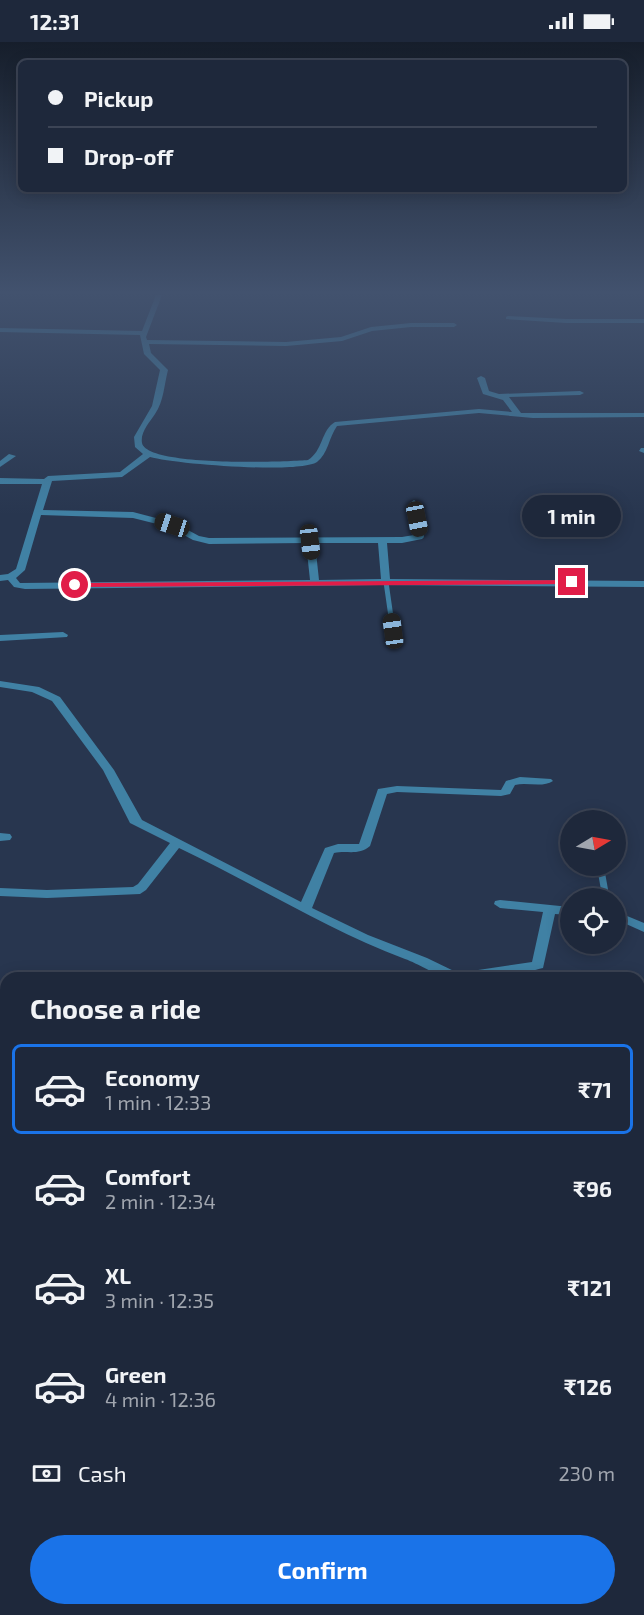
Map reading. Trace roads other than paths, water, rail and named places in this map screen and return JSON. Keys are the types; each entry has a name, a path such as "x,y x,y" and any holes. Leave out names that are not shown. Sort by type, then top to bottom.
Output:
{"street":[{"path":"162,368 164,370 155,410 138,439 139,447 148,455 202,462 300,463 316,460 330,429 341,423 396,420 474,411 518,415 644,415"},
{"path":"481,378 486,392 502,395 580,393"},
{"path":"502,395 512,403 518,415"},
{"path":"0,481 46,482 53,477 122,474 148,455"},
{"path":"0,465 12,456"},
{"path":"5,577 20,570 46,482"},
{"path":"39,512 133,515 172,525 196,538 209,541 382,541 410,540 419,537 414,503"},
{"path":"382,541 386,582"},
{"path":"310,542 315,583"},
{"path":"5,577 17,585 25,586 386,582 644,584"},
{"path":"0,639 63,635"},
{"path":"0,684 35,689 56,699 108,770 136,823 305,909 389,949 429,963 445,972"},
{"path":"305,909 329,851 337,847 360,849 364,846 382,791 390,788 501,793 506,792 509,784 516,781 547,782"},
{"path":"0,892 47,894 136,891 142,887 177,842"},
{"path":"500,904 560,910"},
{"path":"493,972 538,965 550,909"},
{"path":"626,919 644,928"}],"lane":[{"path":"386,582 393,631"}]}
